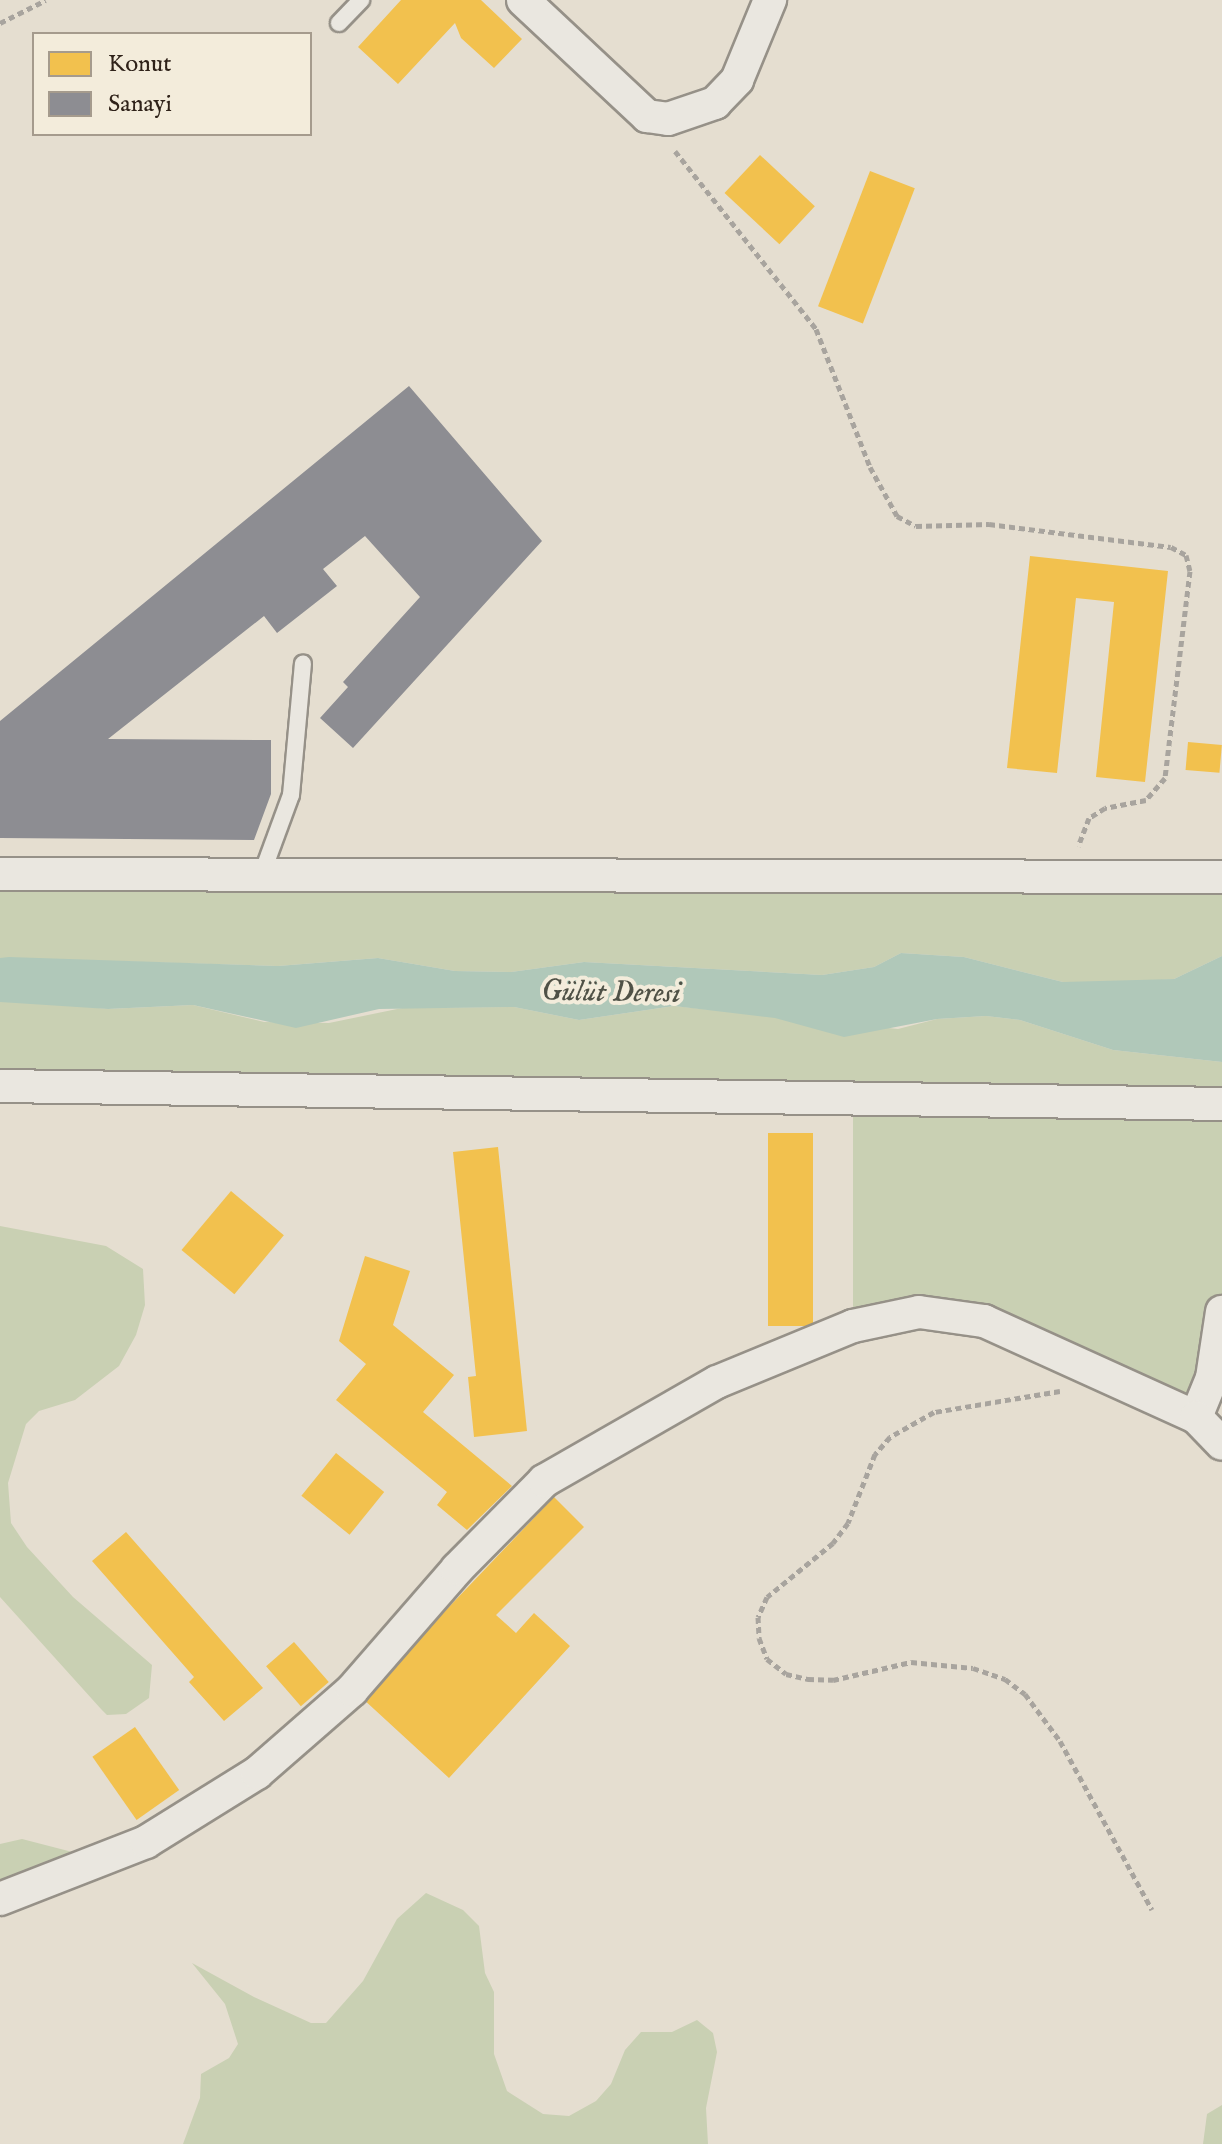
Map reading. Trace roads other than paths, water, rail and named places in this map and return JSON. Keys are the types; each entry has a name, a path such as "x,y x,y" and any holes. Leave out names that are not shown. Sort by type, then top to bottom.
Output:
{"street":[{"path":"523,0 647,116 668,119 715,103 737,80 770,0"},
{"path":"0,874 263,871 1222,877"},
{"path":"0,1086 1222,1104"},
{"path":"0,1899 146,1842 257,1773 352,1690 457,1569 544,1481 717,1382 853,1326 919,1312 984,1321 1103,1378 1196,1417 1222,1444"},
{"path":"1196,1417 1212,1378 1222,1312"}],"lane":[{"path":"339,23 361,0"},
{"path":"263,871 291,795 303,664"}],"water":[{"name":"Gülüt Deresi","path":"901,953 964,957 1063,982 1174,979 1222,956 1222,1062 1113,1050 1020,1020 986,1016 937,1019 844,1037 775,1018 674,1006 579,1020 514,1007 379,1009 296,1028 193,1005 108,1009 0,1002 0,958 9,957 278,966 378,958 455,971 511,972 584,962 822,975 874,967"}]}
